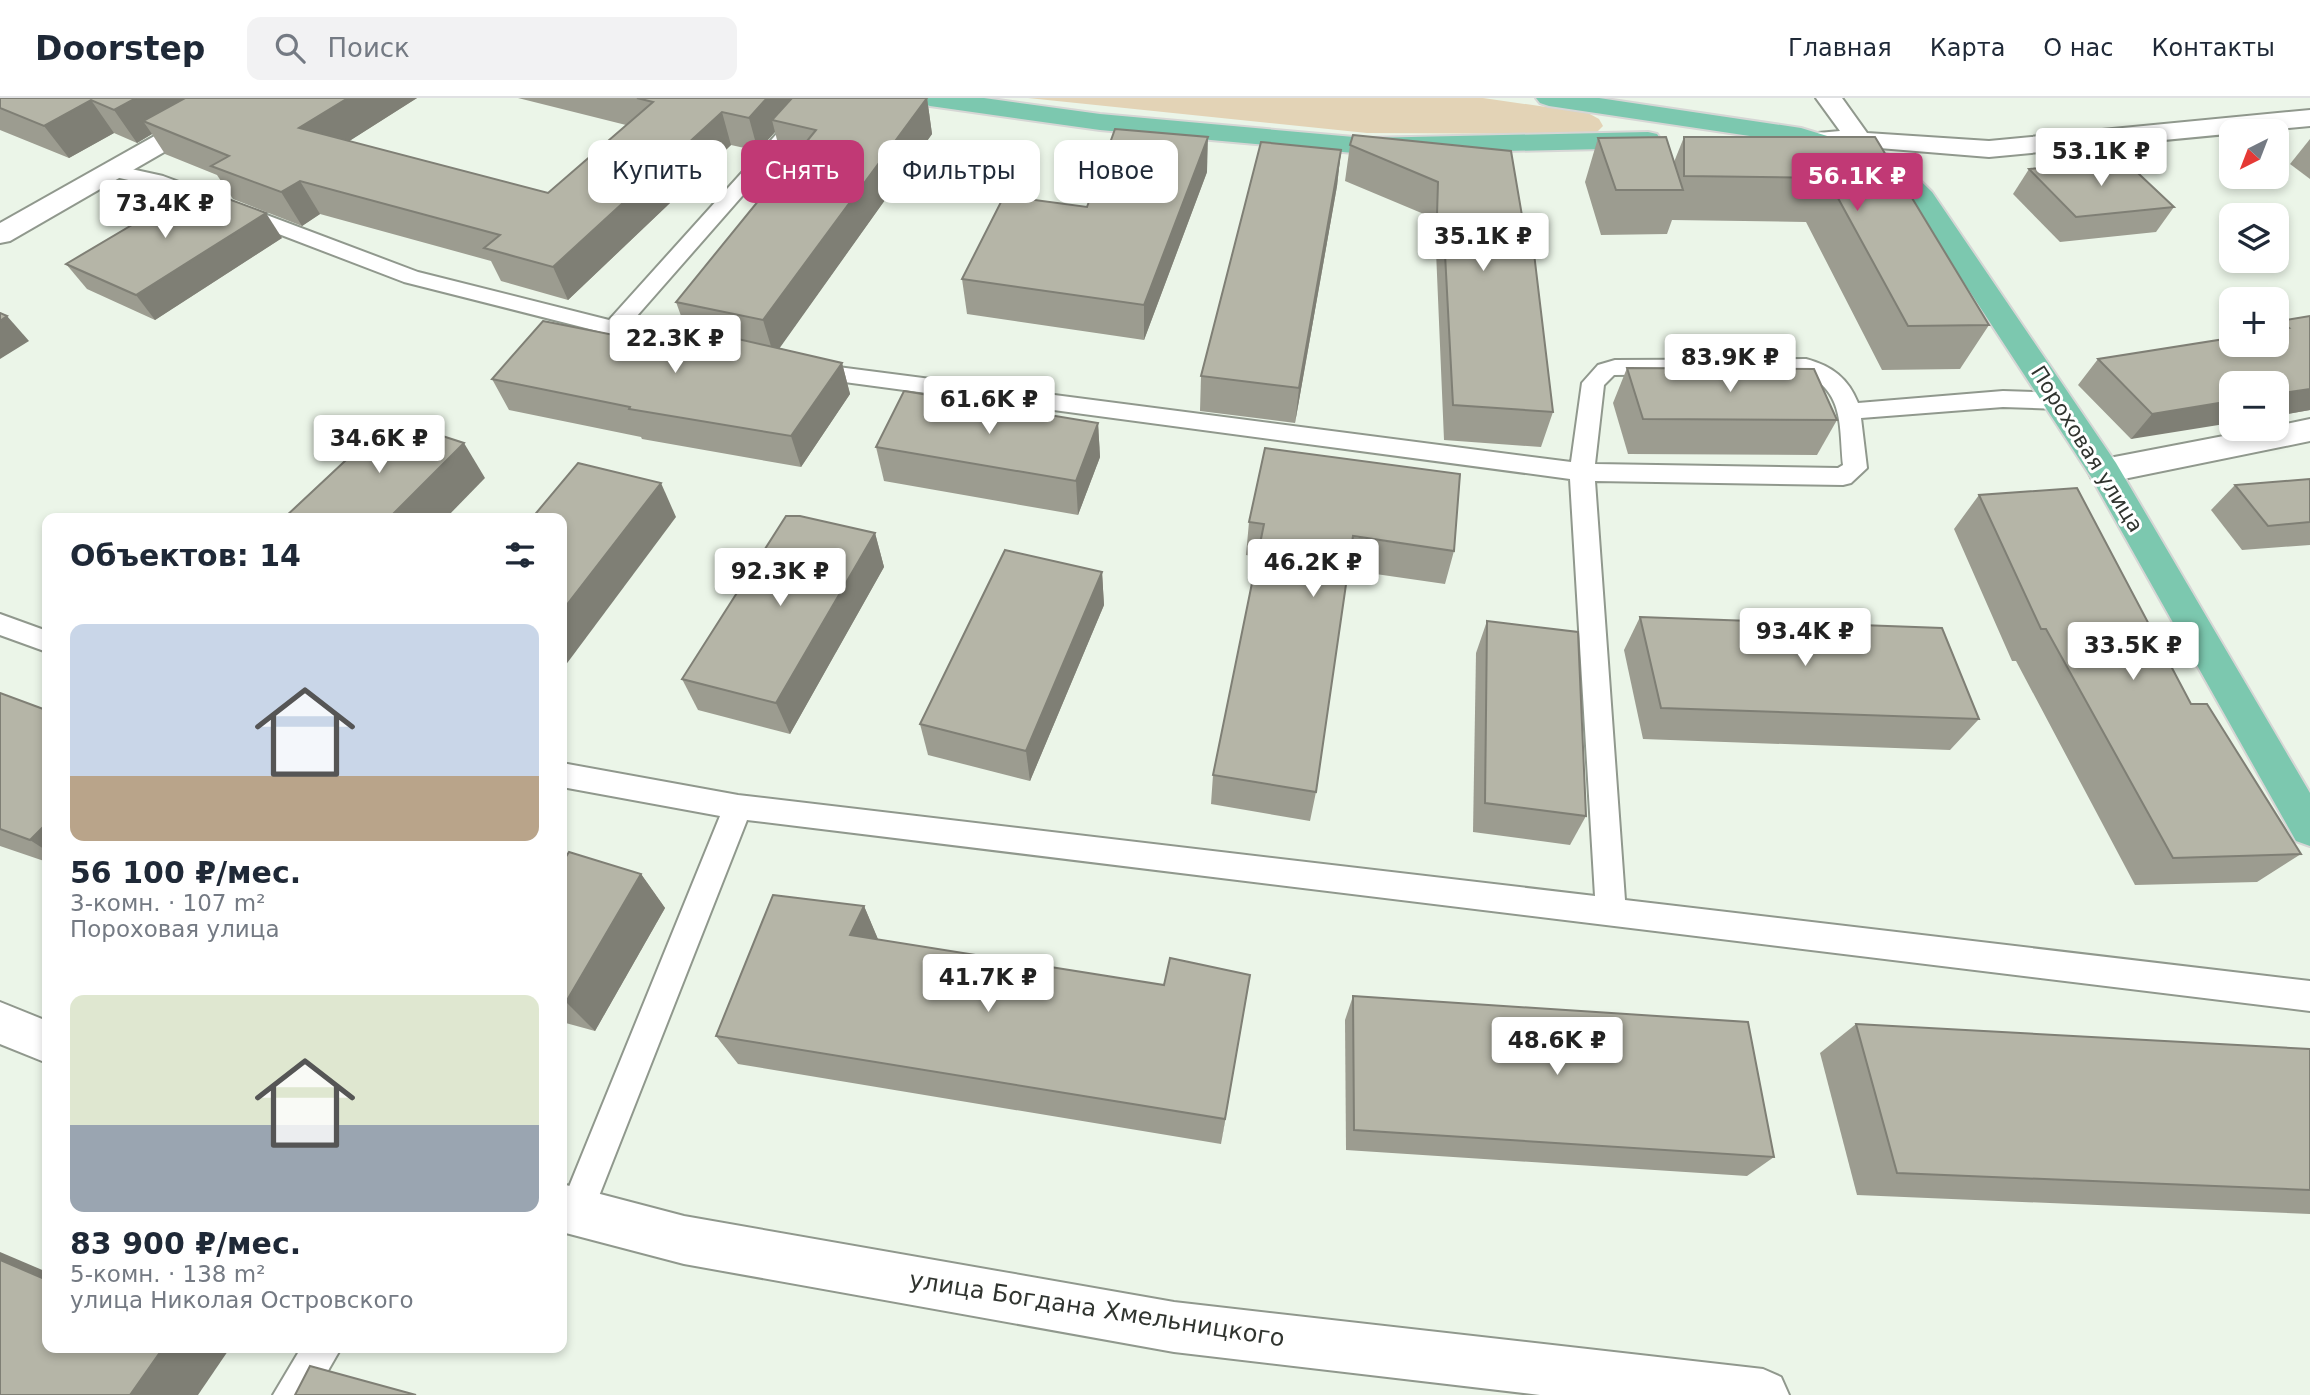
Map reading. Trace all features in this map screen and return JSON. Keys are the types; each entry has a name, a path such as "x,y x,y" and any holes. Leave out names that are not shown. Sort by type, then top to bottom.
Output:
{"main road":[{"path":"0,235 240,98"},
{"path":"930,98 1100,122 1365,146 1801,136"},
{"path":"1549,98 1801,136 1989,149 2310,118"},
{"path":"1829,98 1859,140"},
{"name":"Пороховая улица","path":"1801,136 1888,163 1922,198 2104,471 2310,829"},
{"path":"2104,471 2310,430"},
{"path":"0,1023 42,1040"},
{"name":"улица Богдана Хмельницкого","path":"569,1210 684,1240 1174,1327 1763,1395"}],"lane":[{"path":"613,329 819,98"},
{"path":"113,171 156,180 411,277 715,354"},
{"path":"790,368 1583,472 1843,477 1855,468 1849,411 1842,388 1827,376 1806,366 1615,367 1606,370 1592,383 1583,472 1611,911"},
{"path":"1849,411 2003,399 2059,401"},
{"path":"0,624 42,640"},
{"path":"567,776 738,807 2310,996"},
{"path":"569,1210 738,807"},
{"path":"292,1395 319,1353"}],"shaded area":[{"path":"1028,98 1483,98 1588,113 1599,119 1603,126 1597,132 1585,134 1367,133"}],"building":[{"path":"0,98 136,98 114,110 91,100 44,126 0,108"},
{"path":"185,98 348,98 299,128 548,193 588,158 588,203 623,203 553,267 484,248 500,235 300,181 281,192 211,166 229,156 143,121"},
{"path":"637,98 767,98 749,118 722,112 691,140 609,140 653,102"},
{"path":"792,98 927,98 896,140 878,140 878,164 864,183 864,140 808,140 816,130 772,120"},
{"path":"1115,129 1208,137 1144,305 962,279 1000,203 1040,203 1040,201 1087,207 1088,203 1178,203 1178,140 1111,140"},
{"path":"1353,135 1511,151 1527,245 1533,245 1553,412 1453,405 1443,216 1437,215 1438,182 1350,145"},
{"path":"1666,137 1683,190 1616,190 1598,138"},
{"path":"1684,137 1875,137 1989,325 1908,326 1827,178 1684,176"},
{"path":"1261,142 1341,150 1299,388 1201,376"},
{"path":"2123,159 2174,207 2076,217 2029,169"},
{"path":"196,187 266,213 136,295 66,264"},
{"path":"757,203 849,203 763,320 676,302"},
{"path":"2310,316 2310,389 2289,392 2289,371 2219,371 2219,403 2152,414 2098,359 2219,340 2219,357 2289,357 2289,320"},
{"path":"543,321 649,342 664,322 842,363 791,436 629,409 630,407 492,379"},
{"path":"1627,368 1814,369 1837,420 1643,419"},
{"path":"904,391 1098,423 1076,481 876,447"},
{"path":"390,419 464,443 394,513 289,513"},
{"path":"1265,448 1460,474 1454,551 1353,536 1316,792 1213,775 1264,524 1249,522"},
{"path":"578,463 661,483 567,605 567,513 536,513"},
{"path":"2310,479 2310,522 2268,526 2235,485"},
{"path":"2077,488 2191,704 2207,704 2301,854 2173,858 2046,629 2041,629 1979,495"},
{"path":"786,516 800,516 875,533 776,703 682,679"},
{"path":"1005,550 1102,572 1026,751 920,724"},
{"path":"1640,617 1942,628 1979,719 1661,708"},
{"path":"1487,621 1578,632 1586,816 1485,803"},
{"path":"0,693 42,709 42,828 30,840 0,829"},
{"path":"569,852 641,874 567,1000"},
{"path":"773,895 864,906 850,935 1164,985 1170,958 1250,975 1225,1119 716,1036"},
{"path":"1353,996 1748,1022 1774,1157 1354,1130"},
{"path":"1856,1024 2310,1049 2310,1190 1897,1173"},
{"path":"0,1260 42,1278 42,1353 159,1353 130,1395 0,1395"},
{"path":"310,1366 416,1395 295,1395"}]}
